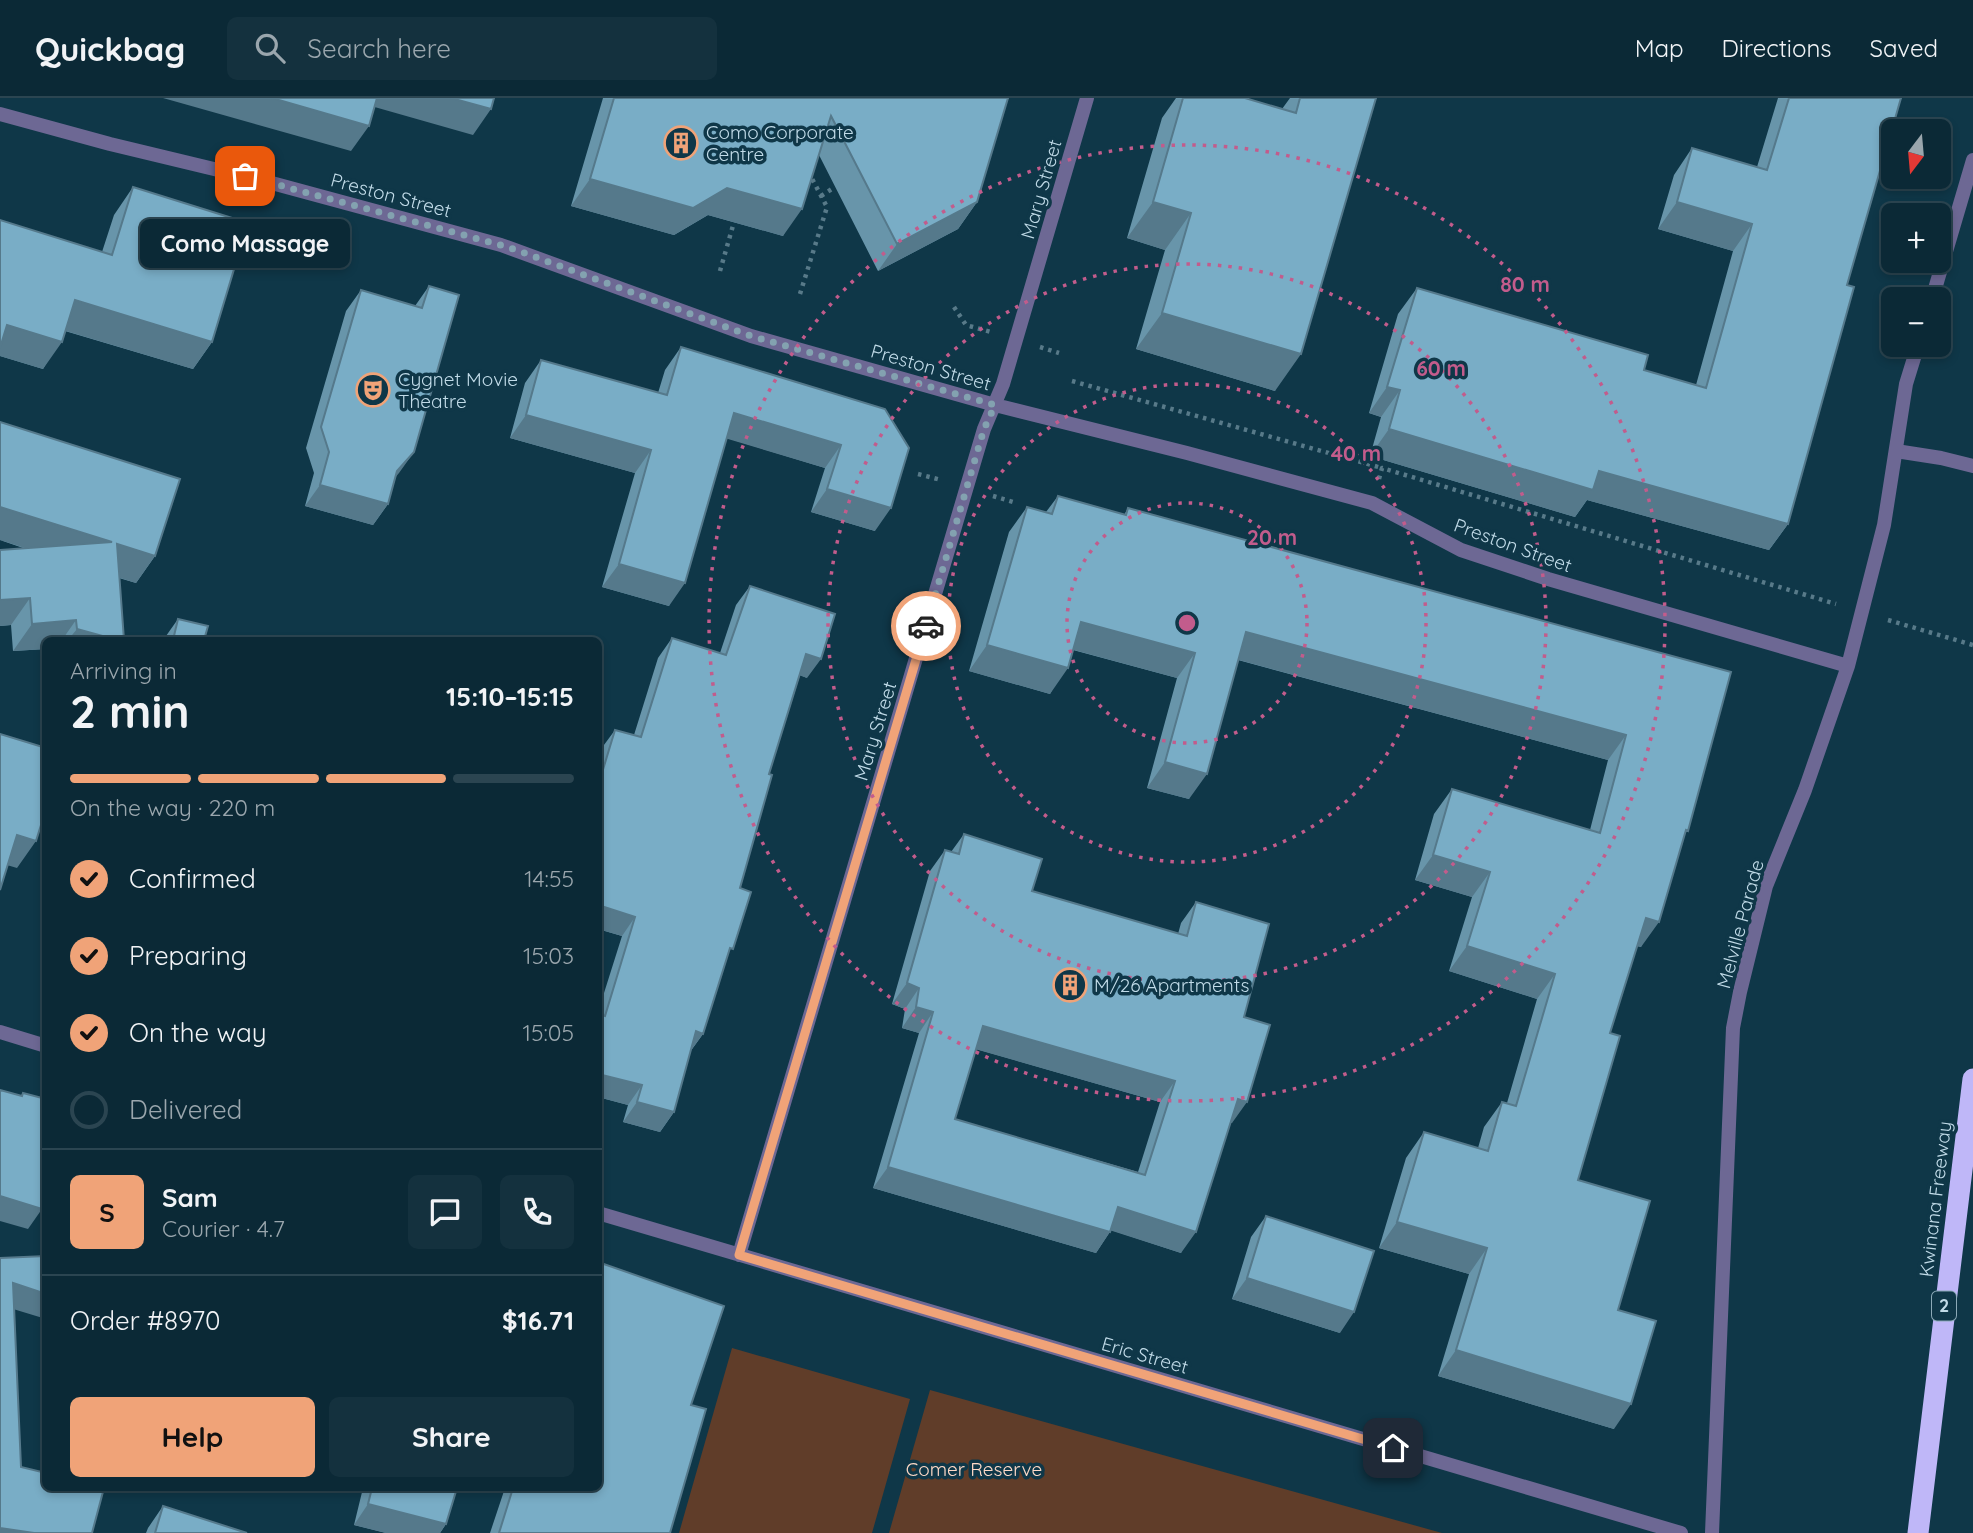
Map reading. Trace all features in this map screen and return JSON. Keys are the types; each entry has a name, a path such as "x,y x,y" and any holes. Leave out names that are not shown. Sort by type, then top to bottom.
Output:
{"highway":[{"name":"Kwinana Freeway","path":"1918,1533 1973,1079"}],"street":[{"name":"Mary Street","path":"739,1255 984,429 1003,384 1087,98"},
{"name":"Preston Street","path":"0,114 508,247 751,336 995,405 1372,503 1461,550 1548,579 1848,666"},
{"path":"1935,287 1973,160"},
{"name":"Melville Parade","path":"1712,1533 1733,1028 1766,886 1805,790 1848,666 1884,525 1906,384 1914,357"},
{"path":"1896,451 1973,466"},
{"path":"0,1032 42,1045"},
{"name":"Eric Street","path":"602,1214 1681,1533"}],"path":[{"path":"800,294 827,207 808,171"},
{"path":"821,196 835,187"},
{"path":"720,271 734,222"},
{"path":"1072,381 1382,468 1840,606"},
{"path":"1372,503 1382,468"},
{"path":"1880,618 1973,645"}],"green space":[{"path":"732,1348 910,1399 872,1533 679,1533"},
{"name":"Comer Reserve","path":"930,1390 1442,1533 889,1533"}],"building":[{"path":"272,98 377,98 369,126"},
{"path":"451,98 494,98 491,109"},
{"path":"614,98 1008,98 977,202 897,244 831,116 802,209 727,188 693,208 590,179"},
{"path":"1183,98 1245,98 1296,113 1300,98 1376,98 1301,354 1162,313 1191,213 1153,202"},
{"path":"1789,98 1901,98 1895,119 1881,119 1881,167 1847,285 1854,287 1788,524 1599,471 1593,490 1389,429 1400,390 1387,387 1417,288 1648,355 1644,370 1706,388 1752,224 1677,202 1692,148 1767,170"},
{"path":"133,187 248,223 212,342 75,300 62,342 7,325 0,348 0,220 112,255"},
{"name":"Cygnet Movie Theatre","path":"429,286 459,295 414,452 397,471 388,504 320,485 329,452 321,427 361,290 422,308"},
{"path":"681,347 885,409 909,448 891,508 827,489 841,445 734,413 685,583 619,564 651,450 526,415 541,360 667,395"},
{"path":"0,422 180,479 155,556 117,544 124,637 106,637 77,629 76,620 32,624 30,598 0,600 0,550 112,542 0,507"},
{"path":"1058,496 1126,515 1128,508 1731,672 1688,831 1686,830 1659,922 1646,918 1610,1033 1620,1036 1578,1180 1650,1201 1618,1310 1656,1321 1631,1404 1456,1350 1487,1248 1397,1222 1424,1132 1488,1151 1502,1102 1516,1106 1555,974 1467,946 1490,872 1433,855 1452,789 1600,833 1626,735 1246,632 1207,774 1165,762 1195,653 1081,622 1068,668 987,645 1027,507 1052,514"},
{"path":"750,586 835,614 821,659 806,654 769,774 772,775 740,888 751,892 703,1034 696,1031 674,1112 637,1102 642,1085 602,1075 602,1015 605,1016 635,917 602,906 602,773 615,730 641,737 672,638 726,655"},
{"path":"178,619 208,626 205,637 174,637"},
{"path":"0,734 42,747 42,822 36,841 17,835 0,890"},
{"path":"964,834 1042,859 1032,891 1187,936 1196,902 1269,924 1244,1017 1270,1025 1247,1102 1238,1099 1196,1232 1118,1207 1110,1232 888,1167 933,1012 916,1007 919,988 907,983 945,850 959,854","holes":["983,1026 1175,1081 1145,1175 955,1119"]},
{"path":"0,1090 42,1098 42,1209 0,1196"},
{"path":"1266,1216 1374,1251 1354,1312 1247,1278"},
{"path":"42,1256 42,1293 13,1283 21,1467 42,1472 42,1491 103,1491 92,1533 34,1533 0,1528 0,1258"},
{"path":"602,1263 724,1306 691,1405 706,1409 670,1533 499,1533 512,1491 602,1491"},
{"path":"371,1491 456,1491 446,1524 368,1504"},
{"path":"163,1506 247,1533 155,1533"}],"way so far":[{"path":"245,176 508,247 751,336 995,405 984,429 926,626"}],"place":[{"name":"Como Corporate Centre","path":"681,143"},
{"name":"Como Massage","path":"245,176"},
{"name":"Cygnet Movie Theatre","path":"373,390"},
{"name":"M/26 Apartments","path":"1070,985"}],"route":[{"path":"926,626 739,1255 1393,1448"}]}
